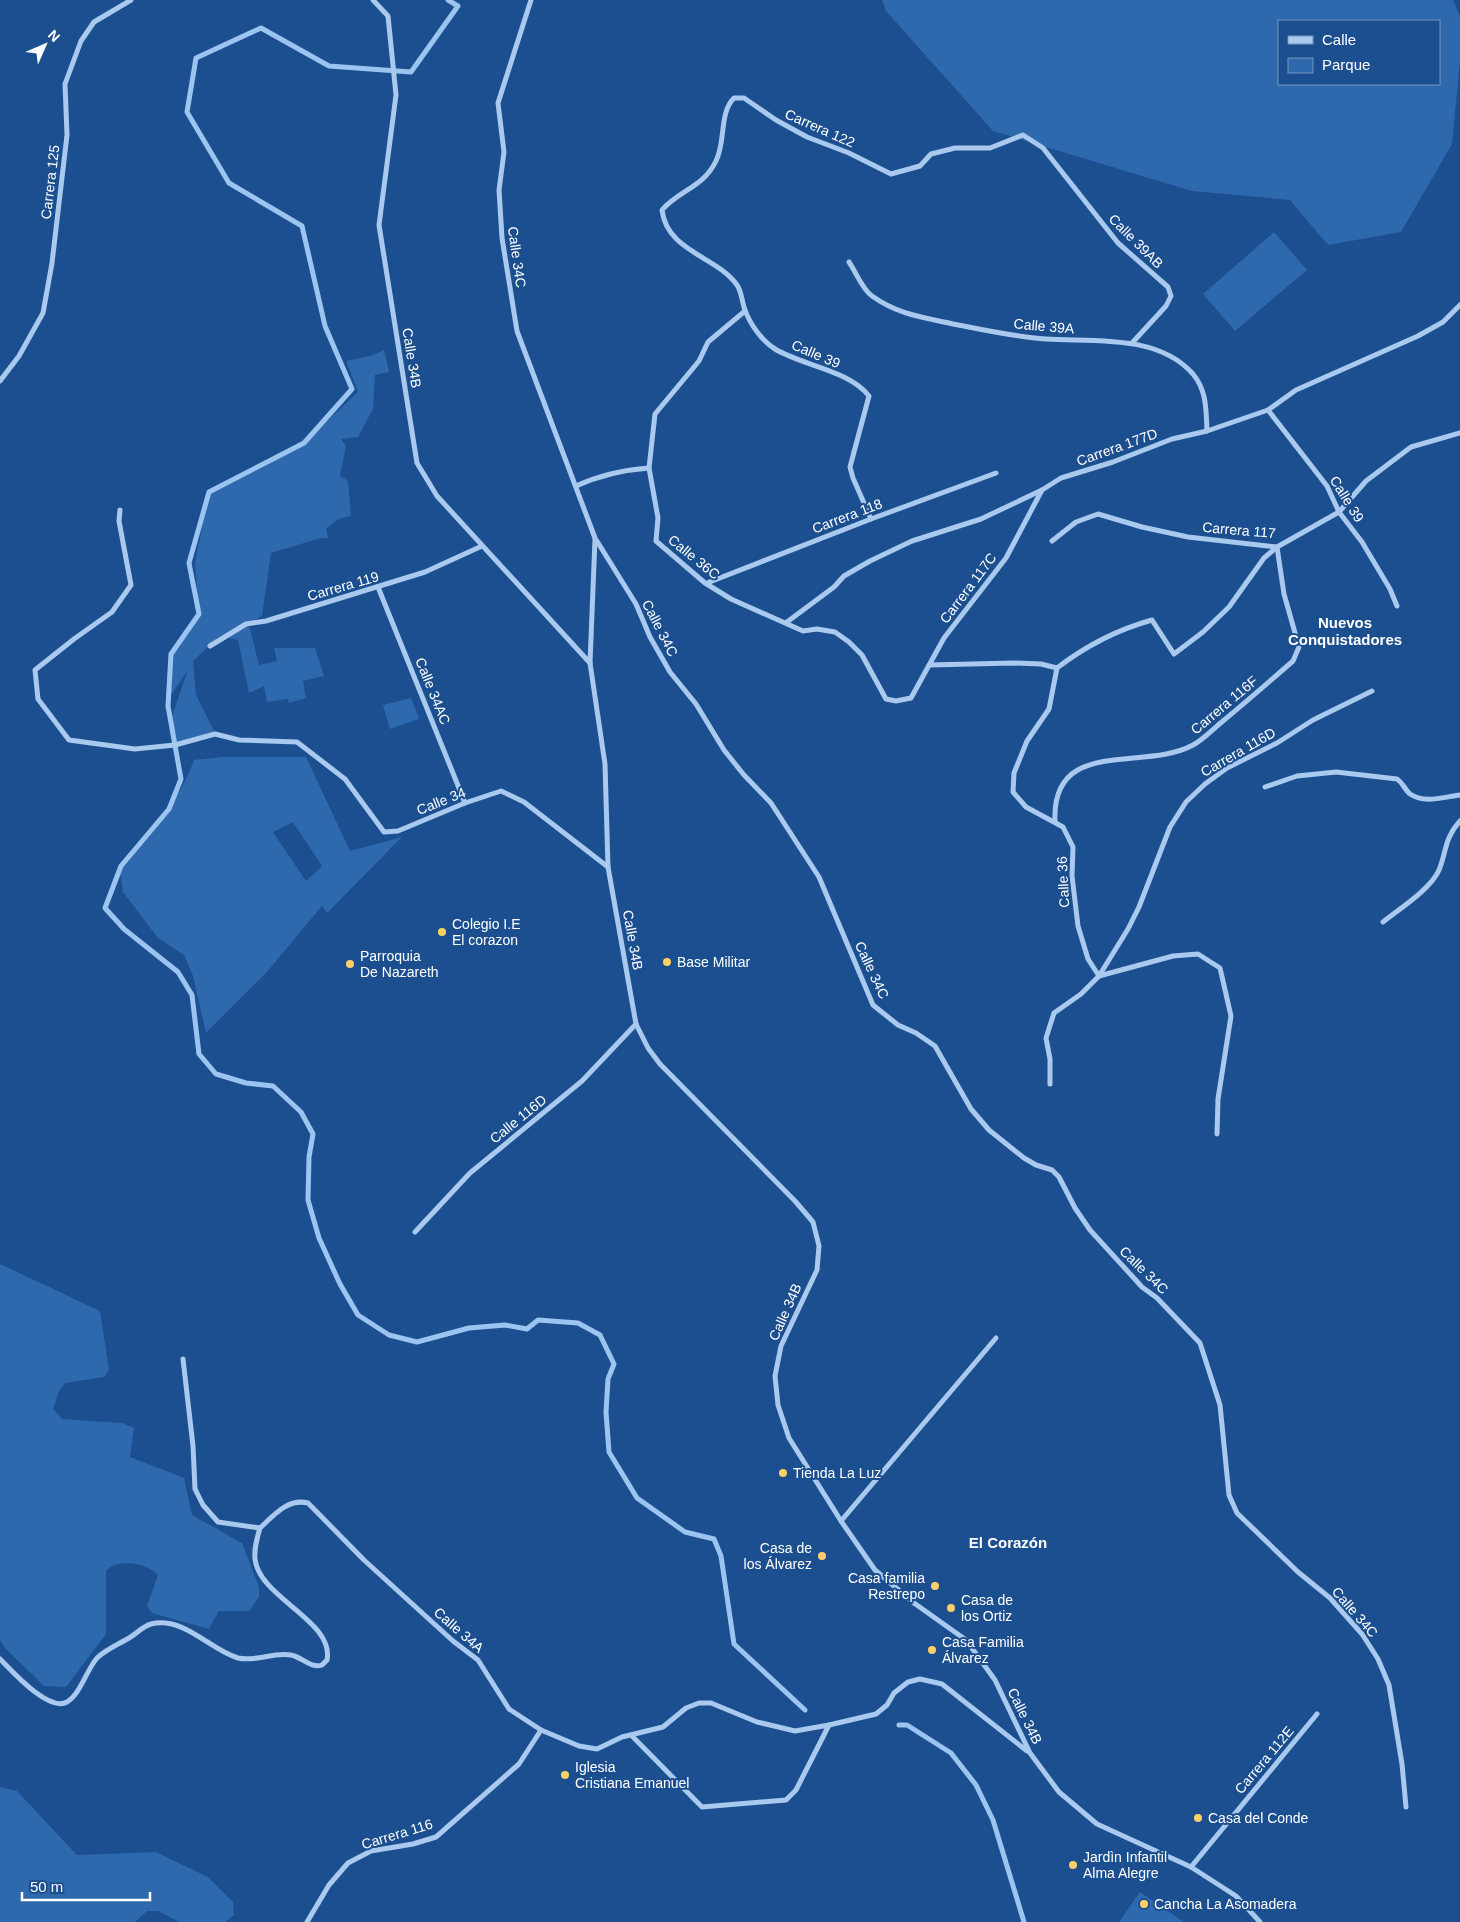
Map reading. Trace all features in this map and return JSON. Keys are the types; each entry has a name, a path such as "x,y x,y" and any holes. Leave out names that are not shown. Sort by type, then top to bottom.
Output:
{"street":[{"name":"Carrera 125","path":"0,381 19,356 43,313 52,263 67,135 65,84 81,41 94,22 131,0"},
{"name":"Calle 34B","path":"373,0 388,16 396,95 379,224 417,463 437,496 590,663"},
{"name":"Calle 34C","path":"531,0 498,103 504,152 499,190 502,238 517,331 595,538 636,604 650,637 670,672 696,704 724,750 744,775 771,803 819,878 873,1005 898,1026 916,1033 935,1046 971,1109 989,1130 1024,1158 1036,1165 1052,1170 1060,1177 1075,1208 1090,1230 1142,1287 1157,1298 1200,1343 1220,1406 1229,1495 1237,1513 1298,1572 1330,1598 1362,1634 1378,1659 1389,1685 1402,1764 1406,1807"},
{"name":"Carrera 122","path":"662,210 670,201 697,186 716,162 723,140 727,105 734,98 744,98 799,133 849,153 891,174 920,166 931,154 955,148 990,148 1023,135"},
{"name":"Calle 39AB","path":"1023,135 1043,148 1118,243 1168,287 1171,296 1166,306 1132,343"},
{"name":"Calle 39","path":"662,210 663,222 682,245 721,269 738,286 745,311 759,334 774,348 816,367 829,370 864,390 869,396 850,467 871,518"},
{"name":"Calle 39A","path":"849,262 870,295 896,310 916,317 996,333 1045,339 1132,343 1162,351 1193,374 1205,392 1207,431"},
{"name":"Carrera 177D","path":"787,622 834,588 844,576 912,541 981,519 1042,490 1062,478 1172,439 1207,431 1268,410 1296,390 1418,336 1443,322 1460,305"},
{"name":"Calle 36C","path":"745,311 708,342 699,361 655,414 648,468 658,518 656,541 706,583 731,599 787,622 803,631 835,632 862,655 886,699 896,701 911,698"},
{"name":"Calle 39","path":"1268,410 1327,486 1339,512 1362,542 1390,589 1397,606"},
{"name":"Carrera 117","path":"1052,541 1076,522 1098,514 1142,527 1188,537 1277,547 1339,512 1366,482 1411,447 1460,432"},
{"path":"576,486 599,476 623,470 648,468"},
{"name":"Carrera 118","path":"706,583 871,518 996,473"},
{"name":"Carrera 117C","path":"911,698 944,638 1006,558 1042,490"},
{"name":"Calle 34","path":"120,510 119,521 131,585 112,612 74,639 36,670 38,699 69,740 135,749 175,745 215,734 239,740 297,742 345,779 384,832 398,831 465,803 501,791 524,802 608,867"},
{"name":"Calle 34B","path":"595,538 590,663 605,764 608,867 636,1024 648,1048 660,1064 795,1201 812,1222 819,1246 817,1270 781,1346 775,1376 778,1405 789,1438 841,1522 875,1570 914,1603 966,1640 995,1680 1030,1753 1058,1792 1097,1824 1191,1867 1236,1896 1260,1922"},
{"name":"Carrera 119","path":"210,646 246,624 266,621 425,572 482,546"},
{"path":"930,665 1013,663 1041,664 1057,668 1102,638 1126,627 1152,620 1174,654 1203,632 1229,607 1264,558 1277,547"},
{"name":"Carrera 116F","path":"1055,822 1055,806 1063,782 1079,767 1098,762 1171,754 1194,744 1293,660 1299,647 1284,594 1277,547"},
{"name":"Calle 34AC","path":"378,587 465,803"},
{"name":"Calle 36","path":"1057,668 1049,709 1027,741 1014,773 1013,792 1026,807 1063,827 1073,848 1072,876 1078,926 1088,959 1100,976"},
{"name":"Carrera 116D","path":"1100,976 1132,922 1170,827 1186,802 1205,784 1227,768 1277,743 1312,720 1372,691"},
{"path":"1265,787 1297,776 1336,772 1397,779 1402,782 1408,793 1426,800 1460,794"},
{"path":"1383,922 1431,883 1439,870 1450,832 1460,821"},
{"path":"1050,1084 1050,1059 1046,1038 1054,1013 1081,994 1100,976 1172,956 1198,954 1220,968 1231,1016 1218,1099 1217,1134"},
{"name":"Calle 116D","path":"415,1232 470,1173 582,1081 636,1024"},
{"path":"841,1522 996,1338"},
{"path":"0,1659 34,1692 50,1702 60,1704 67,1702 75,1693 98,1658 151,1624 175,1626 186,1630 241,1658 288,1654 314,1666 322,1665 327,1660 328,1650 317,1630 308,1619 290,1606 274,1590 260,1572 255,1560 260,1528 218,1522 203,1505 196,1489 183,1359"},
{"name":"Calle 34A","path":"260,1528 281,1508 300,1500 308,1502 364,1560 453,1641 478,1660 509,1709 541,1730 579,1746 596,1749 622,1737 664,1727 686,1708 699,1704 711,1703 758,1722 795,1731 829,1725 876,1714 887,1705 894,1693 908,1682 920,1679 942,1684 1030,1753"},
{"name":"Carrera 112E","path":"1191,1867 1317,1714"},
{"path":"632,1736 702,1808 786,1800 796,1790 829,1725"},
{"name":"Carrera 116","path":"307,1922 329,1885 348,1862 371,1851 413,1844 436,1837 519,1764 541,1730"}],"green space":[{"path":"882,0 1453,0 1460,17 1460,60 1452,144 1401,232 1328,245 1290,200 1192,191 993,131 886,11"},
{"path":"1274,232 1307,270 1235,331 1203,294"},
{"path":"384,350 389,372 375,375 373,409 358,437 341,439 346,446 340,476 348,481 351,516 338,519 326,529 328,538 321,538 271,553 262,616 210,645 193,661 196,695 215,733 175,745 171,719 188,670 168,699 171,654 199,613 195,563 209,492 304,443 358,392 346,361 370,356"},
{"path":"246,624 250,629 259,665 277,661 274,648 315,648 324,676 303,681 306,698 289,703 288,699 267,702 264,686 249,693 238,640 229,638"},
{"path":"411,698 419,719 390,729 383,705"},
{"path":"223,757 306,757 350,851 402,837 327,913 322,906 267,972 206,1033 193,976 184,955 158,938 123,892 120,870 171,804 188,776 194,760","holes":["293,822 322,866 306,881 273,832"]},
{"path":"0,1264 100,1311 109,1370 104,1377 65,1383 59,1391 53,1409 62,1419 122,1423 134,1428 130,1457 184,1478 192,1515 242,1543 259,1587 259,1597 249,1611 219,1611 209,1629 152,1613 147,1606 158,1575 147,1567 124,1563 111,1567 106,1571 106,1634 66,1687 44,1686 5,1648 0,1640"},
{"path":"0,1787 17,1791 77,1855 156,1852 208,1877 233,1902 234,1915 225,1922 179,1922 158,1911 147,1911 135,1922 0,1922"},
{"name":"Cancha La Asomadera","path":"1140,1892 1184,1922 1119,1922"}],"waterway":[{"path":"448,0 458,6 411,72 329,66 261,28 196,58 187,112 229,183 302,226 325,326 352,389 304,443 209,492 189,563 199,614 171,654 168,706 181,779 169,809 121,866 105,908 124,929 178,972 192,995 199,1054 216,1074 246,1083 273,1086 301,1112 313,1134 309,1157 308,1200 319,1238 340,1284 358,1315 389,1335 417,1342 469,1328 505,1325 527,1329 538,1320 578,1323 600,1335 614,1364 608,1379 606,1412 609,1452 637,1498 685,1532 714,1539 721,1556 734,1644 805,1710"},
{"path":"899,1725 907,1725 951,1753 976,1785 993,1820 1024,1922"}],"place":[{"name":"Colegio I.E El corazon","path":"442,932"},
{"name":"Base Militar","path":"667,962"},
{"name":"Parroquia De Nazareth","path":"350,964"},
{"name":"Tienda La Luz","path":"783,1473"},
{"name":"Casa de los Álvarez","path":"822,1556"},
{"name":"Casa familia Restrepo","path":"935,1586"},
{"name":"Casa de los Ortiz","path":"951,1608"},
{"name":"Casa Familia Álvarez","path":"932,1650"},
{"name":"Iglesia Cristiana Emanuel","path":"565,1775"},
{"name":"Casa del Conde","path":"1198,1818"},
{"name":"Jardìn Infantil Alma Alegre","path":"1073,1865"},
{"name":"Cancha La Asomadera","path":"1144,1904"}],"district":[{"name":"Nuevos Conquistadores","path":"1345,630"},
{"name":"El Corazón","path":"1008,1542"}]}
